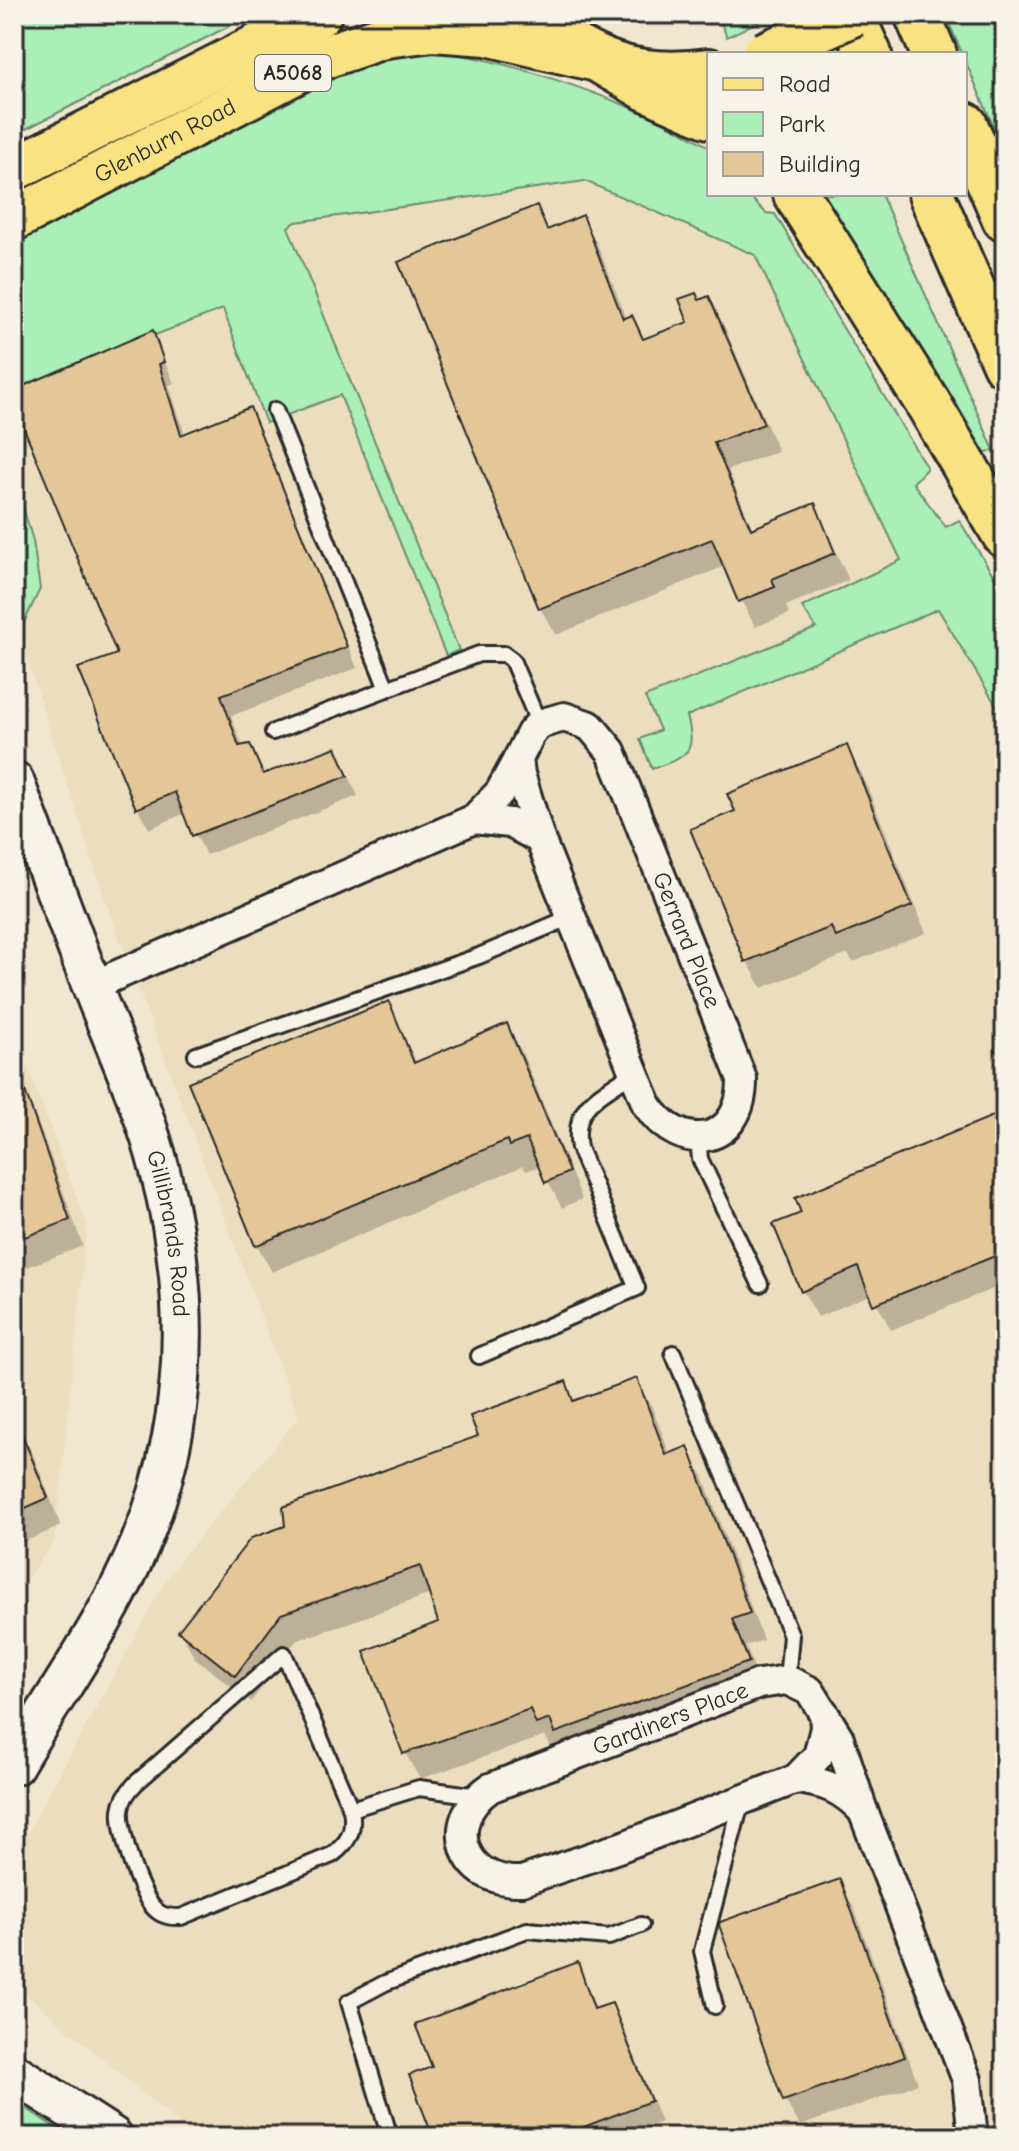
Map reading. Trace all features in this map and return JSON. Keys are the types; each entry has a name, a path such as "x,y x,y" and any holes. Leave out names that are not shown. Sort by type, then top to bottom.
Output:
{"highway":[{"path":"853,14 868,52"},
{"path":"917,14 933,52"},
{"path":"599,61 648,89 707,115"},
{"path":"967,130 1005,219"},
{"path":"797,196 929,405 1005,535"},
{"path":"932,196 1005,364"}],"main road":[{"name":"Glenburn Road","path":"14,219 320,14"},
{"name":"A5068","path":"535,14 599,61 648,72 707,70"},
{"path":"768,52 853,14"},
{"name":"Glenburn Road","path":"14,169 197,99 386,36 433,30 487,34 599,61"}],"street":[{"name":"Gerrard Place","path":"539,724 564,717 578,719 602,737 611,751 742,1079 742,1093 733,1118 713,1135 698,1139"},
{"path":"92,986 474,819 500,792 522,745 539,724"},
{"path":"518,759 540,839 633,1072 656,1118 675,1133 698,1139"},
{"name":"Gillibrands Road","path":"14,781 130,1080 160,1169 174,1233 184,1332 179,1392 165,1466 140,1543 108,1611 14,1765"},
{"path":"474,819 510,823 540,839"},
{"path":"787,1680 810,1691 839,1738 863,1811 967,2080 973,2137"},
{"name":"Gardiners Place","path":"478,1796 490,1788 759,1684 787,1680"},
{"name":"Gillibrands Road","path":"14,1730 61,1684"},
{"path":"478,1796 464,1820 463,1845 475,1865 496,1879 522,1881 621,1847 796,1779 818,1756 825,1728 824,1713"},
{"path":"796,1779 832,1786 845,1793 863,1811"},
{"path":"14,2073 113,2137"}],"lane":[{"path":"275,410 387,689"},
{"path":"273,732 479,654 504,654 512,660 539,724"},
{"path":"196,1055 479,956 571,917"},
{"path":"479,1356 637,1288 579,1148 575,1129 579,1115 588,1105 633,1072"},
{"path":"698,1139 700,1159 760,1284"},
{"path":"673,1353 791,1635 787,1680"},
{"path":"284,1654 351,1809 351,1834 345,1845 332,1855 181,1917 168,1917 148,1901 139,1882 121,1812 123,1800 136,1783 284,1654"},
{"path":"351,1809 419,1788 478,1796"},
{"path":"715,2006 702,1951 742,1799"},
{"path":"390,2137 349,2002 385,1983 527,1930 609,1937 641,1925"}],"shaded area":[{"path":"585,178 756,251 1005,697 1005,2137 195,2137 14,1984 14,1857 170,1573 299,1417 105,900 14,619 14,336 294,220"},
{"path":"14,1030 87,1225 55,1541 14,1596"}],"green space":[{"path":"14,14 253,14 14,135"},
{"path":"717,14 774,14 727,37"},
{"path":"945,14 1005,14 1005,153 967,65 967,52 961,52"},
{"path":"426,51 494,62 610,99 707,146 707,196 749,196 766,213 775,214 927,468 913,483 946,527 959,520 1005,594 1005,720 938,609 687,716 690,746 681,757 652,769 640,739 660,730 645,697 816,628 802,607 901,560 755,255 585,181 296,222 288,227 459,650 446,656 340,395 266,423 223,309 14,389 14,241 327,78 398,54"},
{"path":"810,196 882,196 994,450 976,457"},
{"path":"14,476 33,541 40,589 15,641"},
{"path":"14,2100 69,2137 14,2137"}],"building":[{"path":"537,205 547,230 583,215 623,319 632,315 643,339 688,322 679,299 696,293 699,300 709,296 764,424 714,443 751,529 815,503 835,553 772,579 775,587 738,602 712,539 539,609 398,262"},
{"path":"153,330 164,362 159,364 181,435 250,407 347,647 221,695 239,746 250,744 263,774 336,747 348,776 192,836 175,792 136,809 78,668 117,654 14,404 14,390"},
{"path":"847,745 912,906 836,937 831,927 745,962 690,829 735,811 727,794"},
{"path":"389,1001 414,1063 507,1023 569,1172 545,1183 527,1139 509,1146 507,1140 255,1246 188,1082"},
{"path":"17,1068 70,1220 14,1241 14,1069"},
{"path":"1005,1111 1005,1252 873,1305 858,1267 801,1292 773,1224 801,1213 795,1198"},
{"path":"637,1378 666,1455 688,1446 750,1613 732,1619 749,1662 555,1733 550,1719 536,1724 530,1709 403,1754 364,1651 438,1622 420,1566 281,1614 235,1676 178,1631 251,1538 285,1526 283,1507 478,1436 470,1416 566,1381 573,1401"},
{"path":"14,1418 48,1498 14,1513"},
{"path":"840,1879 905,2057 783,2101 719,1925 720,1922"},
{"path":"578,1962 594,2009 612,2003 651,2101 558,2137 433,2137 409,2075 432,2067 415,2024"}]}
